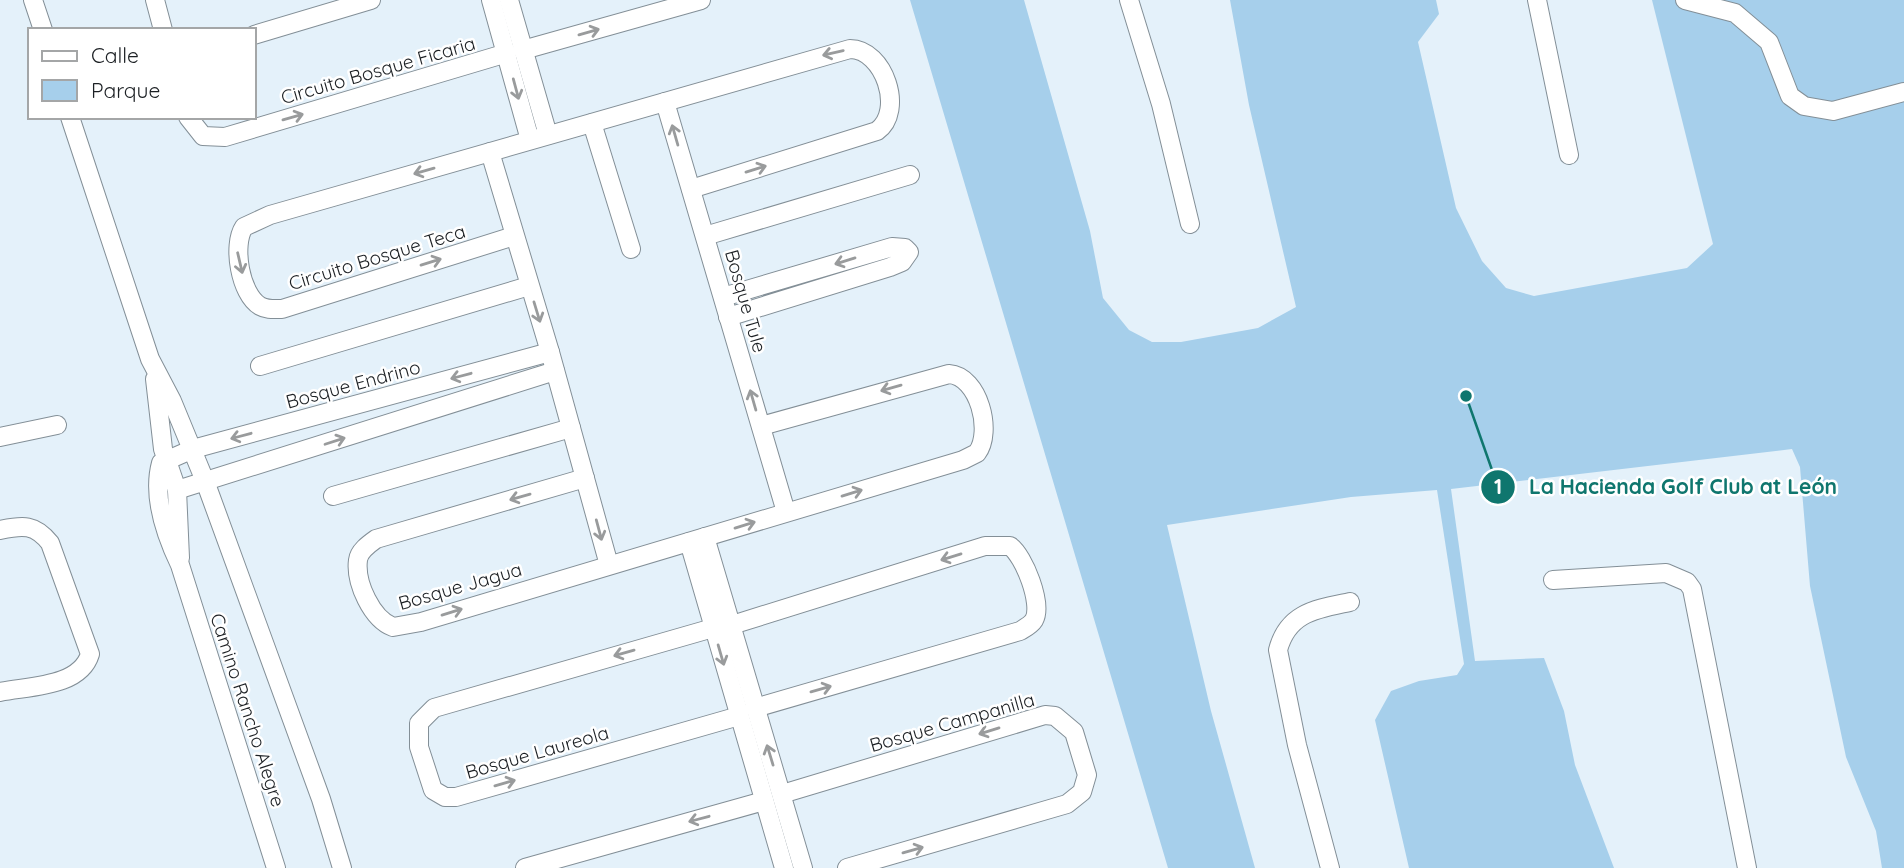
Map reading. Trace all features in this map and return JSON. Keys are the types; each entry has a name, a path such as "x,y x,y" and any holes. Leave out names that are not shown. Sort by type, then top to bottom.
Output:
{"street":[{"path":"33,0 42,28"},
{"path":"155,0 162,28"},
{"path":"256,34 371,0"},
{"path":"491,0 548,135"},
{"path":"509,0 530,140"},
{"name":"Circuito Bosque Ficaria","path":"190,119 203,136 211,139 225,137 701,0"},
{"path":"1129,0 1161,104 1190,224"},
{"path":"1537,0 1569,155"},
{"path":"1685,0 1735,13 1769,42 1790,96 1804,106 1833,111 1904,92"},
{"path":"609,565 550,352 490,152 850,49 868,53 882,71 890,114 877,131 691,189"},
{"name":"Bosque Tule","path":"665,102 786,512"},
{"path":"71,119 153,367 167,458"},
{"path":"592,123 631,249"},
{"name":"Circuito Bosque Teca","path":"490,152 254,221 244,227 237,245 248,292 261,307 282,309 514,236"},
{"path":"705,236 911,175"},
{"path":"723,298 892,247 905,248 909,252 902,262 890,267 728,317"},
{"path":"260,366 529,286"},
{"name":"Bosque Endrino","path":"167,458 550,352"},
{"path":"153,367 172,401 193,449 321,799 342,868"},
{"path":"177,490 555,371"},
{"path":"761,426 938,375 958,374 965,378 975,393 985,435 977,453 786,512"},
{"path":"0,437 57,425"},
{"path":"333,496 571,428"},
{"name":"Camino Rancho Alegre","path":"167,458 177,490 180,565"},
{"name":"Camino Rancho Alegre","path":"167,458 159,467 160,503 166,537 180,565 276,868"},
{"name":"Bosque Jagua","path":"585,478 376,539 361,552 359,574 375,615 393,626 421,622 786,512"},
{"path":"0,530 29,526 42,532 50,543 90,654 88,663 74,676 0,692"},
{"path":"697,539 732,625 803,868"},
{"path":"697,539 713,628 784,868"},
{"path":"732,625 985,547 1010,546 1025,564 1036,613 1033,622 1020,631 755,708"},
{"path":"1553,580 1658,572 1674,574 1692,589 1747,868"},
{"path":"1329,868 1297,745 1278,650 1282,635 1291,622 1310,610 1350,602"},
{"name":"Bosque Laureola","path":"713,628 434,708 419,723 419,747 433,790 445,797 456,797 739,716"},
{"name":"Bosque Campanilla","path":"782,794 1045,715 1055,716 1074,732 1087,775 1082,792 1067,804 847,868"},
{"path":"525,868 764,801"}],"green space":[{"path":"910,0 1024,0 1090,231 1103,298 1129,330 1152,342 1181,342 1258,328 1296,307 1249,105 1230,0 1436,0 1439,14 1418,42 1456,208 1482,261 1506,288 1534,296 1687,268 1713,244 1652,0 1904,0 1904,868 1882,868 1876,831 1846,757 1810,586 1800,467 1792,449 1451,489 1475,661 1544,658 1564,711 1575,765 1614,868 1409,868 1375,720 1391,691 1419,681 1457,675 1464,664 1437,490 1351,497 1167,525 1211,711 1255,868 1168,868"}],"place":[{"name":"La Hacienda Golf Club at León","path":"1466,396"}]}
